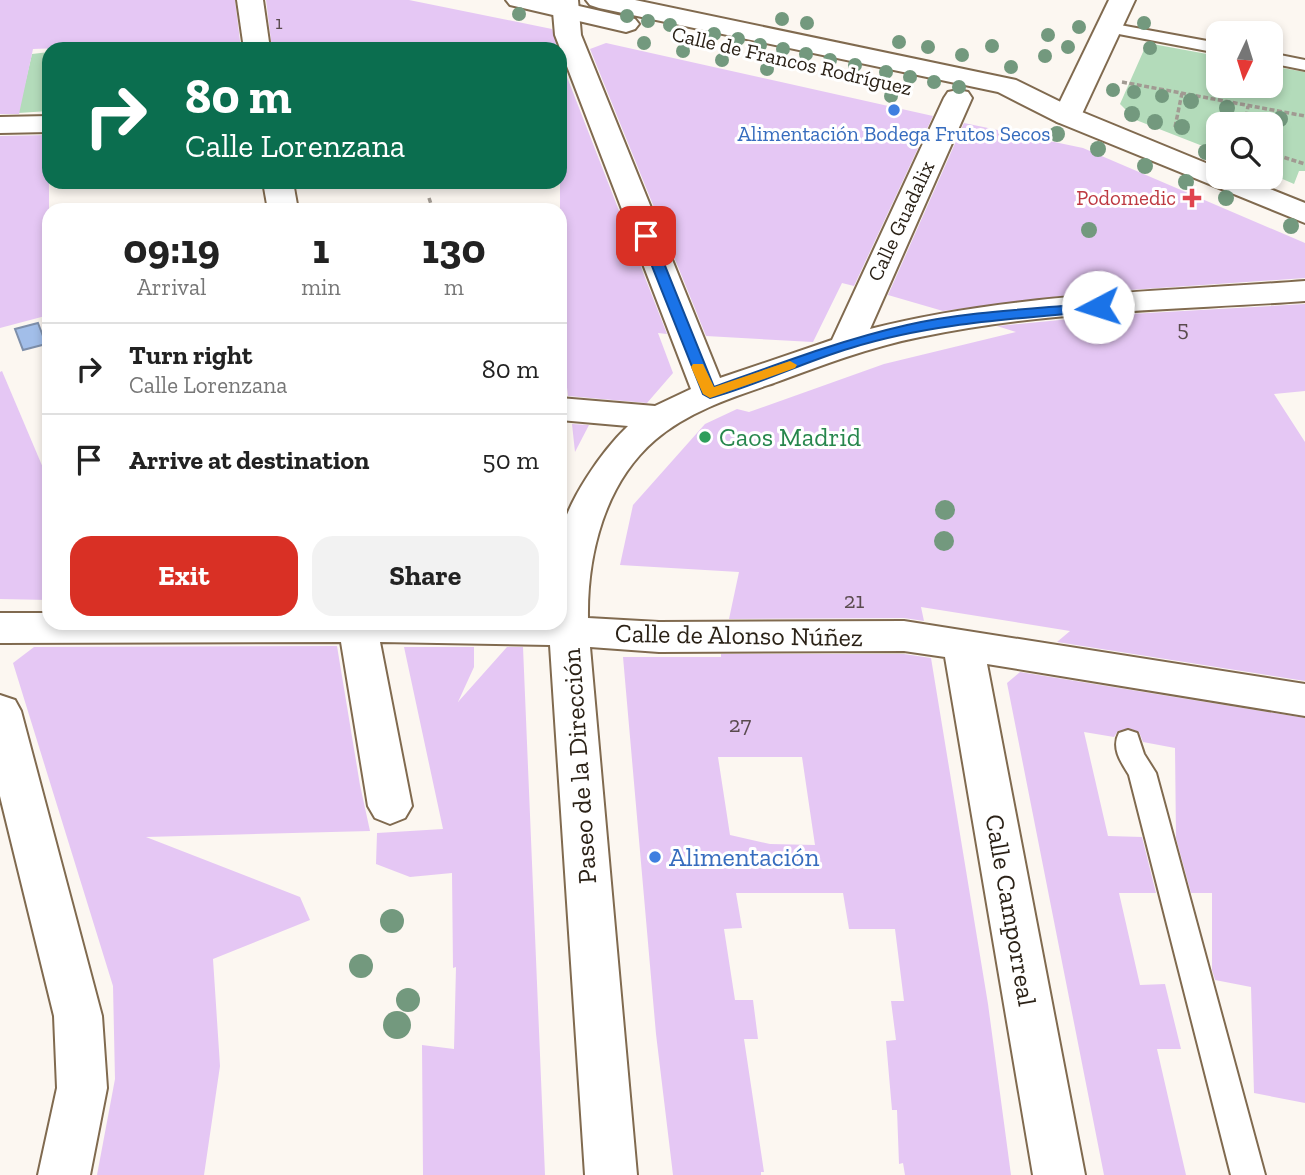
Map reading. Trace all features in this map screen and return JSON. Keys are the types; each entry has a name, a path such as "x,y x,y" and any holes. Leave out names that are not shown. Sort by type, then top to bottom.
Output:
{"street":[{"path":"250,0 256,42"},
{"name":"Calle de Francos Rodríguez","path":"519,0 565,5 958,98 1067,116"},
{"name":"Calle de Francos Rodríguez","path":"598,0 640,4 1006,86 1067,116 1305,214"},
{"path":"1067,116 1122,0"},
{"path":"565,5 582,106 710,394"},
{"name":"Calle Guadalix","path":"846,345 958,98"},
{"path":"0,125 42,124"},
{"name":"Paseo de la Dirección","path":"611,1175 569,631 569,582 580,534 617,460 639,435 660,418 710,394 846,345 947,322 1305,291"},
{"path":"567,410 660,418"},
{"name":"Calle de Alonso Núñez","path":"0,628 42,628"},
{"path":"359,630 390,806"},
{"name":"Calle de Alonso Núñez","path":"534,630 659,636 904,636 963,645 1129,682 1305,701"},
{"name":"Calle Camporreal","path":"963,645 1059,1175"},
{"path":"0,711 78,1016 82,1088 64,1175"}],"lane":[{"path":"1109,27 1206,46"},
{"path":"1283,61 1305,65"},
{"path":"1128,740 1131,756 1142,773 1248,1175"}],"path":[{"path":"1122,82 1305,116"},
{"path":"1173,137 1182,93"},
{"path":"1247,112 1248,106"},
{"path":"1283,157 1305,164"},
{"path":"429,198 431,203"}],"green space":[{"path":"1147,43 1206,54 1206,98 1283,98 1283,68 1305,72 1305,171 1299,171 1294,184 1283,179 1283,112 1206,112 1206,147 1136,120 1120,104"},
{"path":"42,53 42,111 18,113 32,54"}],"water":[{"path":"38,323 42,345 23,350 15,329"}],"building":[{"path":"0,0 235,0 240,42 42,42 42,49 33,49 19,114 0,114"},
{"path":"266,0 409,0 552,29 556,42 271,42"},
{"path":"606,43 933,116 854,286 842,283 813,342 706,336 590,49"},
{"path":"567,77 667,334 658,333 673,373 647,403 568,396 567,203 560,203 560,189 567,189"},
{"path":"964,123 1083,148 1305,243 1305,278 1086,293 943,311 888,295"},
{"path":"42,135 42,189 49,189 49,203 42,203 42,317 0,328 0,136"},
{"path":"1305,304 1305,391 1274,394 1305,442 1305,681 1057,642 1070,631 921,607 924,621 904,618 729,619 739,572 620,565 633,505 705,424 737,409 749,412 884,364 1016,332 997,326 1112,315"},
{"path":"2,371 42,465 42,600 0,599"},
{"path":"572,424 589,425 575,452"},
{"path":"337,646 370,831 146,837 300,897 310,920 213,959 220,1066 204,1175 97,1175 115,1079 113,986 13,663 34,647"},
{"path":"404,647 474,647 474,667 458,702 507,647 523,647 545,1175 423,1175 422,1045 454,1049 456,967 453,968 452,873 410,877 376,864 377,833 443,829"},
{"path":"721,654 904,654 931,658 988,1004 1011,1175 905,1175 903,1163 899,1164 897,1110 892,1110 886,1041 896,1040 891,1001 904,1001 895,929 849,929 843,893 736,893 742,928 724,929 735,1000 753,1000 758,1039 744,1039 764,1172 761,1172 761,1175 673,1175 656,1034 623,657 721,657","holes":["718,757 802,757 815,845 770,844 730,835"]},
{"path":"1020,672 1305,718 1305,1103 1254,1093 1251,987 1215,980 1212,970 1212,893 1191,893 1176,838 1175,748 1143,742 1139,732 1129,728 1118,731 1114,737 1084,732 1108,836 1142,837 1156,893 1119,893 1140,985 1165,984 1181,1049 1157,1049 1186,1175 1104,1175 1007,683"}],"slow traffic":[{"path":"698,367 710,394 790,365"}],"place":[{"name":"Alimentación Bodega Frutos Secos","path":"894,110"},
{"name":"Podomedic","path":"1192,198"},
{"name":"Caos Madrid","path":"705,437"},
{"name":"Alimentación","path":"655,857"}],"route":[{"path":"646,236 710,394 846,345 908,329 947,322 1098,307"}]}
